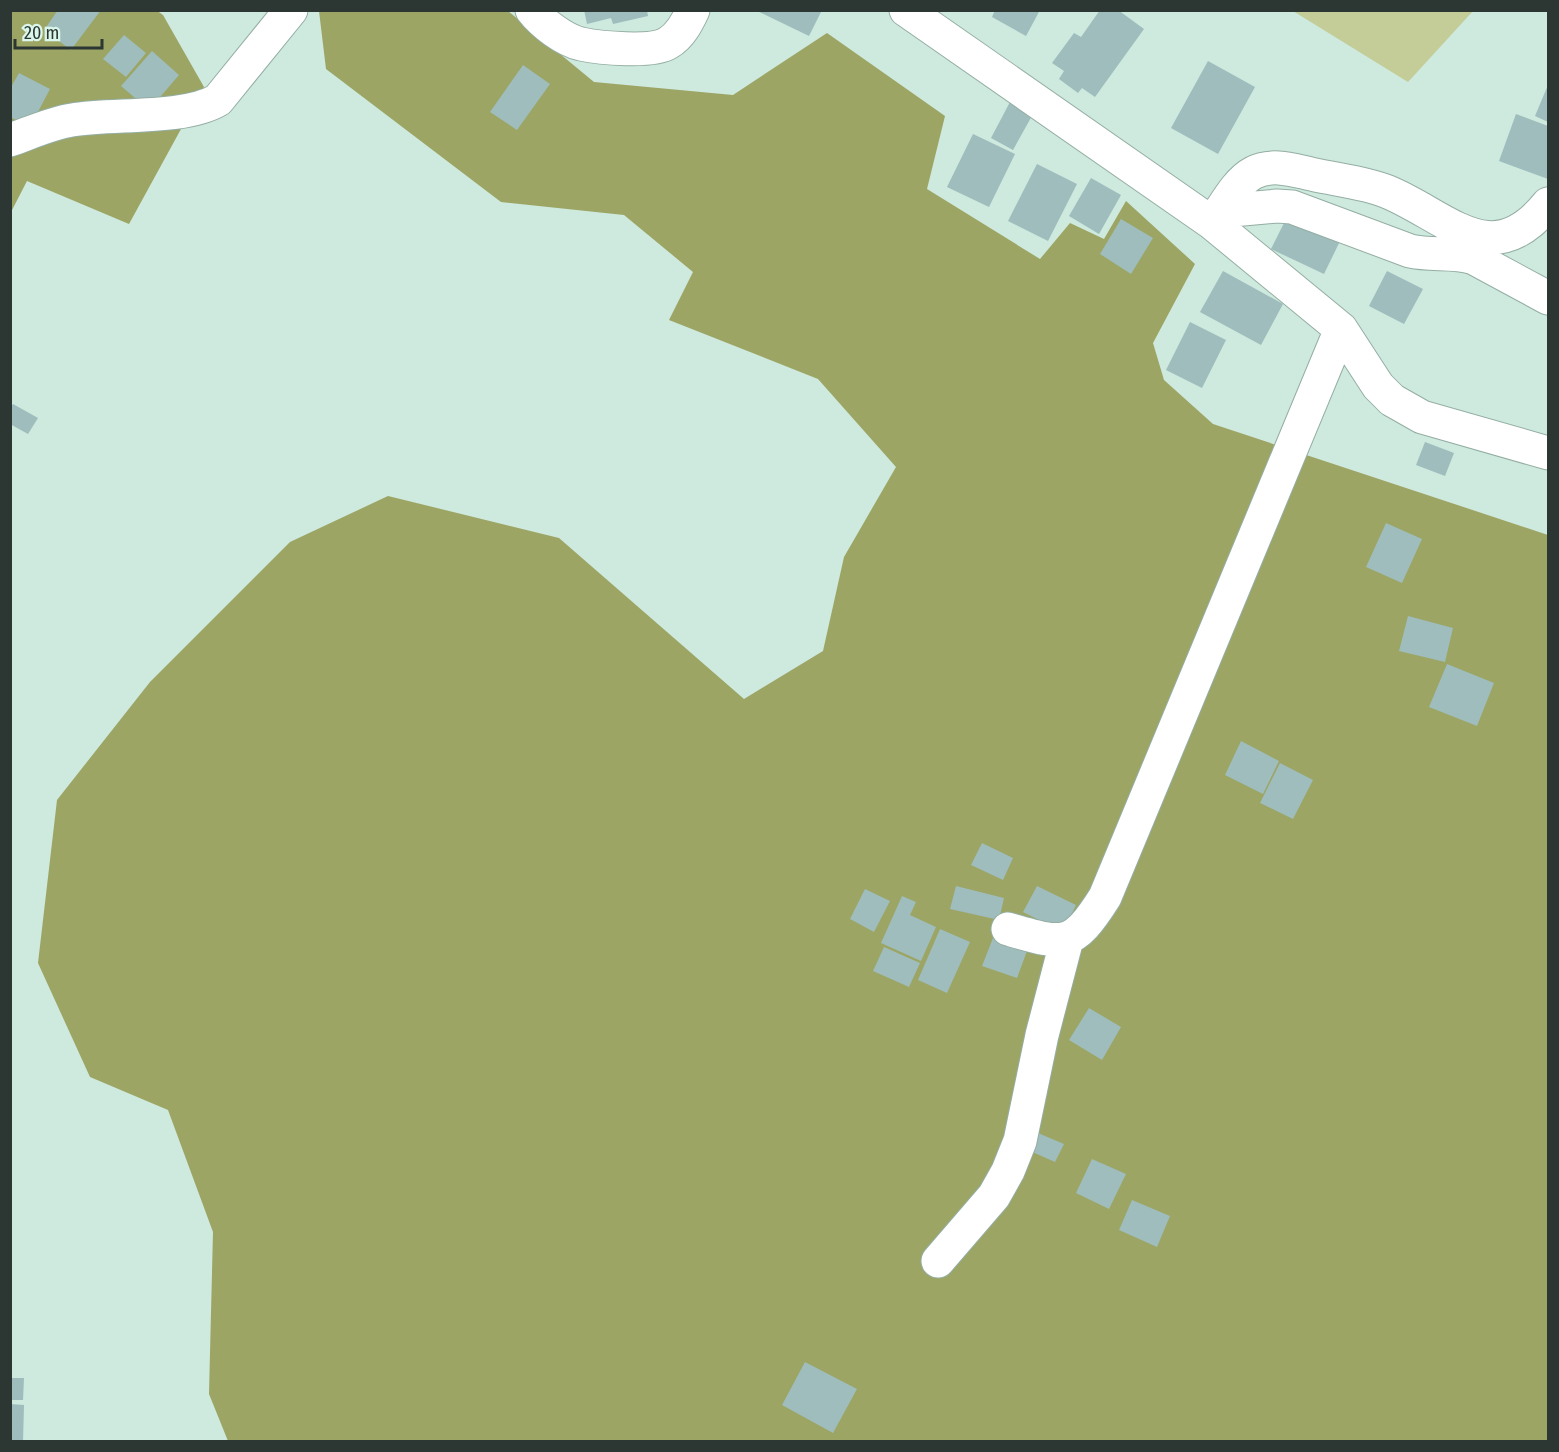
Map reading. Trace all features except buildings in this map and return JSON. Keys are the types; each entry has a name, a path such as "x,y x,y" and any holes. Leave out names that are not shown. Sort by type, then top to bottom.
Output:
{"street":[{"path":"10,140 70,120 205,108 218,100 291,10"},
{"path":"532,10 539,20 580,44 640,50 668,44 681,33 693,10"},
{"path":"906,10 1217,217 1341,329 1378,386 1405,408 1422,417 1548,453"},
{"path":"1217,217 1243,181 1253,172 1275,168 1384,190 1411,202 1462,233 1486,238 1513,234 1532,223 1548,204"},
{"path":"1217,217 1277,206 1293,207 1420,254 1467,255 1548,298"},
{"path":"1008,929 1053,941 1067,939 1080,931 1106,897 1341,329"},
{"path":"938,1261 994,1196 1008,1171 1020,1141 1042,1035 1067,939"}],"green space":[{"path":"156,10 163,15 204,87 129,224 27,181 11,212 11,11"},
{"path":"319,11 508,11 594,82 733,95 827,33 945,116 927,189 1040,259 1070,223 1104,239 1126,201 1195,264 1153,343 1164,380 1213,424 1548,535 1548,1441 228,1441 209,1394 213,1232 168,1110 90,1077 38,963 57,800 150,682 290,542 388,496 559,538 744,699 823,651 844,557 896,467 818,379 669,320 693,272 624,215 501,202 326,69"},
{"path":"1293,11 1473,11 1408,82"}]}
